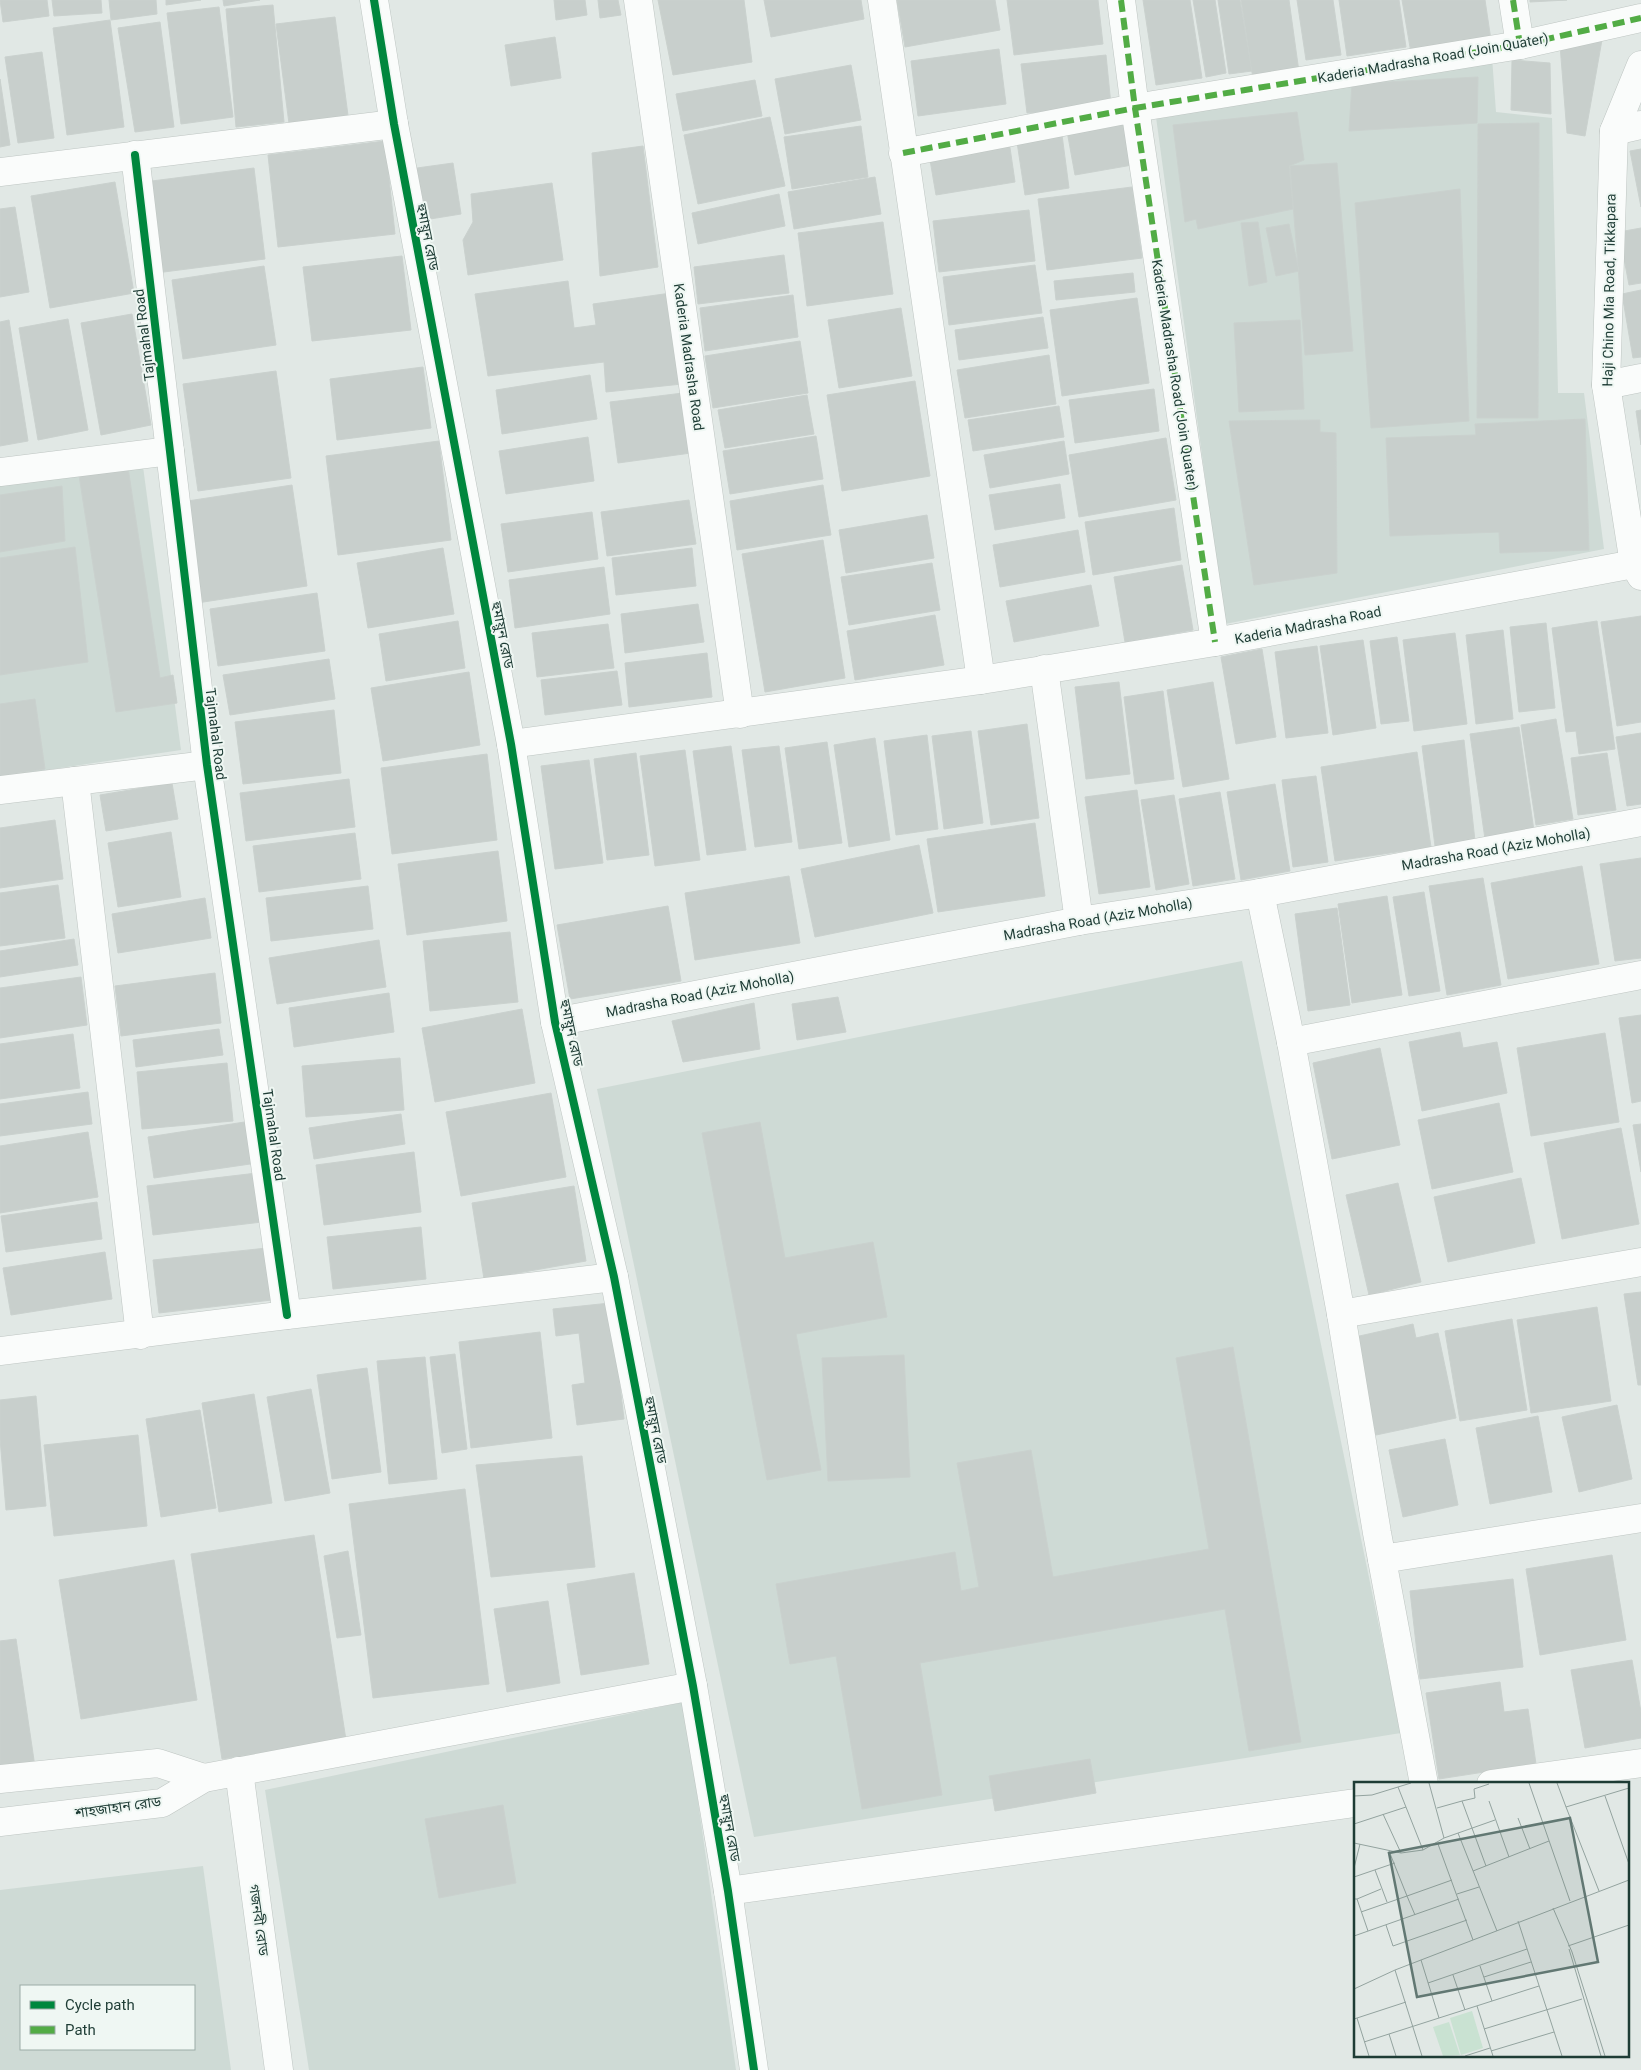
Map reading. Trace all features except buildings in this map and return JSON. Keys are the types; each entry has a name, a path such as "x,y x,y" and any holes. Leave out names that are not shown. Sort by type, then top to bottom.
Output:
{"street":[{"name":"হুমায়ুন রোড","path":"374,0 394,124 511,744 555,1022 614,1277 693,1686 728,1891 754,2070"},
{"name":"Kaderia Madrasha Road","path":"638,0 740,714"},
{"path":"882,0 981,680"},
{"name":"Kaderia Madrasha Road (Join Quater)","path":"1121,0 1135,108 1216,642"},
{"path":"1513,0 1520,45"},
{"name":"Kaderia Madrasha Road (Join Quater)","path":"903,153 1135,108 1520,45 1641,18"},
{"name":"Haji Chino Mia Road, Tikkapara","path":"1638,570 1606,385 1614,131 1641,65"},
{"path":"0,172 394,124"},
{"path":"1614,131 1641,125"},
{"name":"Tajmahal Road","path":"135,156 207,765 287,1315"},
{"path":"1606,385 1641,378"},
{"path":"0,472 170,451"},
{"name":"Kaderia Madrasha Road","path":"511,744 981,680 1638,570"},
{"path":"1044,669 1079,921"},
{"name":"Tajmahal Road","path":"0,790 207,765"},
{"path":"75,781 140,1335"},
{"name":"Madrasha Road (Aziz Moholla)","path":"555,1022 1079,921 1260,892 1641,822"},
{"path":"1260,892 1291,1042 1341,1314 1382,1559 1424,1782"},
{"path":"1291,1042 1641,975"},
{"path":"1341,1314 1641,1262"},
{"path":"0,1352 287,1315 614,1277"},
{"path":"1382,1559 1641,1518"},
{"path":"0,1779 158,1762 204,1778 693,1686"},
{"path":"1505,1782 1641,1763"},
{"name":"গজনবী রোড","path":"239,1771 279,2070"},
{"name":"শাহজাহান রোড","path":"0,1822 162,1803 204,1778"},
{"path":"728,1891 1354,1803"}],"shaded area":[{"path":"1492,57 1496,112 1552,118 1558,393 1584,393 1604,549 1225,624 1156,117"},
{"path":"142,459 181,750 0,777 0,483"},
{"path":"1242,961 1401,1733 754,1837 597,1089"},
{"path":"684,1702 736,2070 309,2070 265,1790"},
{"path":"203,1866 231,2070 0,2070 0,1890"}],"marked path":[{"path":"1121,0 1135,108 1520,45 1641,18"},
{"path":"1513,0 1520,45"},
{"path":"903,153 1135,108 1215,642"}],"cycle path":[{"path":"374,0 394,124 511,744 555,1022 614,1277 693,1686 728,1891 754,2070"},
{"path":"135,155 207,765 287,1315"}]}
